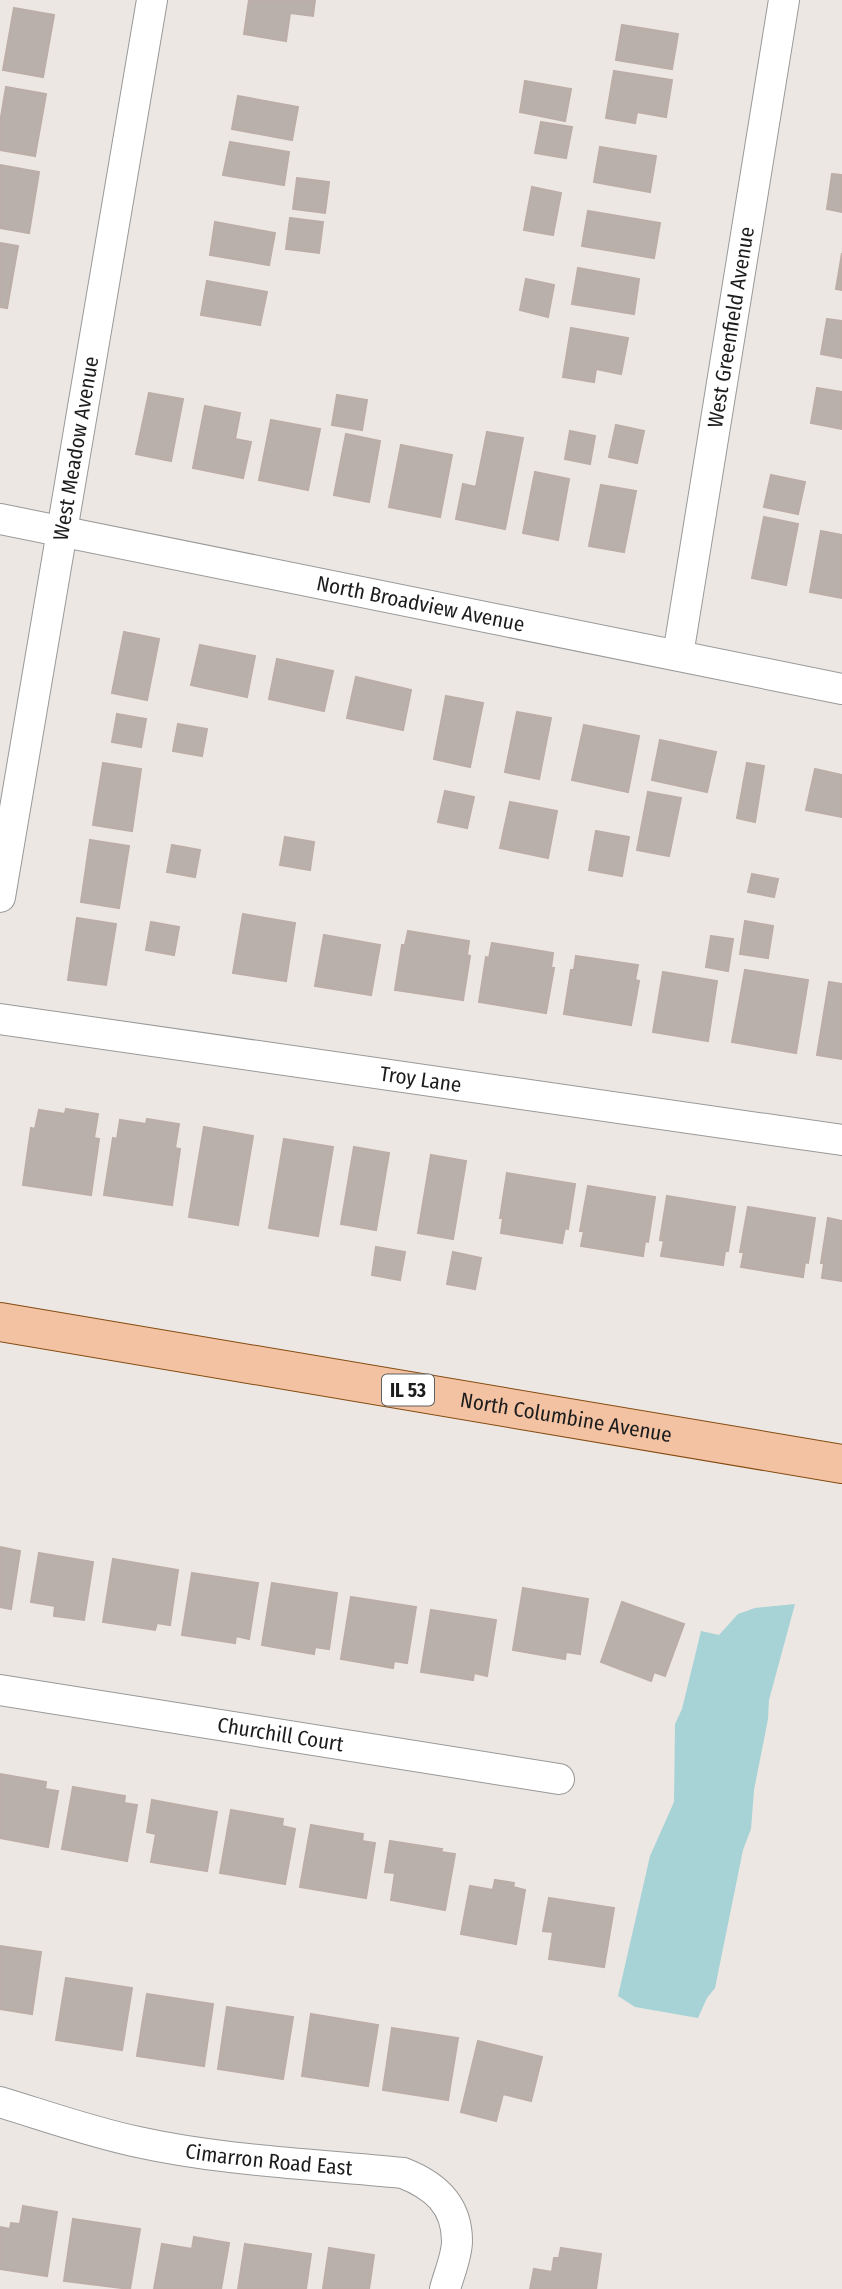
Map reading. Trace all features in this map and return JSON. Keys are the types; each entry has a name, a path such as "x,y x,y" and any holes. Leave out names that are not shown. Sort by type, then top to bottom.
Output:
{"main road":[{"name":"North Columbine Avenue","path":"0,1322 829,1461"}],"street":[{"name":"West Meadow Avenue","path":"0,897 152,0"},
{"name":"West Greenfield Avenue","path":"678,655 784,0"},
{"name":"North Broadview Avenue","path":"0,519 842,688"},
{"name":"Troy Lane","path":"0,1019 842,1140"},
{"name":"Churchill Court","path":"0,1690 559,1779"},
{"name":"Cimarron Road East","path":"0,2102 139,2142 218,2155 403,2173 421,2180 434,2188 447,2203 455,2222 457,2243 445,2289"}],"water":[{"path":"795,1604 769,1700 768,1719 754,1790 751,1829 743,1850 715,1988 698,2018 635,2007 618,1996 650,1856 674,1802 675,1724 682,1709 701,1631 719,1635 738,1614 755,1608"}],"building":[{"path":"249,0 315,0 313,16 290,13 286,41 244,34"},
{"path":"14,8 54,15 43,77 3,70"},
{"path":"622,25 678,34 672,69 616,60"},
{"path":"614,71 672,80 666,117 637,112 635,123 606,118"},
{"path":"525,81 571,89 565,121 520,112"},
{"path":"6,87 46,94 35,156 0,150 0,123"},
{"path":"238,96 298,107 292,140 232,129"},
{"path":"541,122 572,127 566,158 535,153"},
{"path":"230,142 289,152 284,185 223,175"},
{"path":"600,147 656,156 650,192 594,182"},
{"path":"0,165 39,172 29,233 0,228"},
{"path":"832,174 842,175 842,212 827,209"},
{"path":"297,178 329,182 325,213 293,209"},
{"path":"532,187 561,193 553,235 524,230"},
{"path":"588,211 660,223 654,258 582,246"},
{"path":"290,218 323,222 319,253 286,249"},
{"path":"215,222 275,233 269,265 210,255"},
{"path":"0,243 18,246 7,308 0,307"},
{"path":"842,253 842,290 836,289"},
{"path":"578,268 639,279 634,314 572,304"},
{"path":"526,279 554,285 548,317 520,310"},
{"path":"207,281 267,292 260,325 201,315"},
{"path":"827,319 842,321 842,358 821,354"},
{"path":"571,328 628,338 621,374 596,369 594,382 563,377"},
{"path":"817,388 842,392 842,429 811,423"},
{"path":"149,393 183,399 171,461 136,454"},
{"path":"337,395 367,400 362,430 332,425"},
{"path":"205,406 240,413 235,439 251,442 243,478 193,468"},
{"path":"271,420 320,429 308,490 259,480"},
{"path":"616,425 644,431 637,463 609,457"},
{"path":"570,431 595,436 590,464 565,459"},
{"path":"487,432 523,438 505,529 456,519 463,484 476,487"},
{"path":"346,434 380,441 369,502 334,495"},
{"path":"401,445 452,455 440,517 389,507"},
{"path":"535,472 569,479 558,540 523,533"},
{"path":"771,475 805,482 798,514 764,507"},
{"path":"601,485 636,491 624,552 589,546"},
{"path":"764,517 798,524 786,585 752,578"},
{"path":"821,531 842,535 842,598 810,592"},
{"path":"124,632 159,639 147,700 112,693"},
{"path":"200,645 255,656 247,697 191,685"},
{"path":"277,659 333,671 324,711 269,699"},
{"path":"356,677 411,690 403,730 347,718"},
{"path":"446,696 483,703 470,767 434,759"},
{"path":"517,712 551,718 539,779 505,772"},
{"path":"117,714 146,719 141,747 112,742"},
{"path":"178,724 207,729 202,756 173,751"},
{"path":"584,725 639,736 628,792 572,780"},
{"path":"660,740 716,752 707,792 652,780"},
{"path":"103,763 141,769 132,831 93,825"},
{"path":"747,763 764,766 755,822 737,818"},
{"path":"815,769 842,775 842,817 806,810"},
{"path":"445,791 474,797 467,828 438,822"},
{"path":"648,792 681,798 669,856 637,850"},
{"path":"510,802 557,811 548,858 500,848"},
{"path":"596,831 629,837 622,876 589,870"},
{"path":"285,837 314,842 310,870 280,865"},
{"path":"90,840 129,846 119,908 81,902"},
{"path":"172,845 200,850 195,877 167,872"},
{"path":"752,874 778,879 774,897 748,892"},
{"path":"243,914 295,923 286,981 233,973"},
{"path":"77,918 116,924 106,985 68,980"},
{"path":"745,921 773,926 768,958 740,954"},
{"path":"151,922 179,927 174,955 146,950"},
{"path":"408,931 469,941 467,955 470,956 463,1000 395,990 402,945 405,945"},
{"path":"324,935 380,945 371,995 315,986"},
{"path":"711,936 733,939 728,971 706,967"},
{"path":"492,943 553,953 551,968 554,968 546,1013 479,1002 486,957 489,958"},
{"path":"576,956 638,965 635,980 639,981 631,1025 564,1014"},
{"path":"745,970 808,980 796,1053 732,1042"},
{"path":"663,972 717,981 708,1041 653,1032"},
{"path":"829,982 842,984 842,1059 817,1055"},
{"path":"66,1109 98,1114 94,1138 99,1139 91,1195 23,1185 31,1128 35,1129 39,1110 65,1114"},
{"path":"147,1119 179,1124 175,1148 180,1149 172,1205 104,1195 113,1138 117,1139 120,1120 146,1124"},
{"path":"204,1127 253,1136 238,1225 189,1217"},
{"path":"284,1139 333,1147 318,1236 269,1228"},
{"path":"354,1147 389,1153 376,1230 341,1224"},
{"path":"431,1155 466,1161 453,1239 418,1233"},
{"path":"507,1173 575,1184 568,1229 565,1228 562,1243 501,1233 503,1218 500,1218"},
{"path":"588,1186 655,1197 648,1242 645,1241 643,1256 581,1246 584,1231 580,1231"},
{"path":"667,1196 735,1207 723,1265 661,1256 664,1241 660,1240"},
{"path":"748,1207 815,1218 808,1263 805,1262 803,1277 741,1267 744,1252 740,1252"},
{"path":"828,1218 842,1221 842,1281 822,1278 824,1263 821,1263"},
{"path":"376,1247 405,1252 400,1280 372,1275"},
{"path":"453,1252 481,1258 475,1289 447,1284"},
{"path":"0,1547 20,1551 11,1609 0,1607"},
{"path":"39,1553 93,1562 84,1620 54,1616 55,1606 31,1602"},
{"path":"113,1559 178,1570 170,1625 157,1623 155,1630 103,1622"},
{"path":"192,1573 258,1583 249,1639 236,1636 235,1643 182,1635"},
{"path":"272,1583 337,1593 329,1649 315,1647 314,1654 262,1645"},
{"path":"523,1588 588,1599 580,1654 566,1652 565,1659 513,1650"},
{"path":"351,1597 416,1607 407,1663 394,1661 393,1668 341,1659"},
{"path":"622,1602 684,1624 665,1676 654,1672 651,1681 601,1662"},
{"path":"431,1610 496,1620 487,1676 474,1673 473,1680 421,1672"},
{"path":"0,1774 46,1782 45,1789 58,1791 48,1847 0,1838"},
{"path":"73,1787 125,1796 124,1803 137,1805 127,1861 62,1849"},
{"path":"152,1800 217,1812 207,1871 151,1862 156,1834 147,1832"},
{"path":"231,1810 283,1819 282,1826 295,1829 285,1884 220,1873"},
{"path":"311,1825 363,1834 362,1841 375,1843 366,1898 300,1887"},
{"path":"390,1841 442,1849 441,1852 455,1854 445,1910 391,1900 395,1873 385,1872"},
{"path":"495,1880 514,1883 513,1887 525,1890 516,1944 461,1934 470,1886 493,1890"},
{"path":"549,1898 614,1908 604,1967 549,1959 553,1932 543,1931"},
{"path":"0,1946 41,1952 32,2014 0,2009"},
{"path":"66,1978 132,1988 122,2050 56,2040"},
{"path":"147,1994 213,2004 204,2066 137,2056"},
{"path":"227,2007 293,2017 283,2079 218,2069"},
{"path":"311,2014 378,2025 368,2086 302,2076"},
{"path":"392,2028 458,2038 448,2100 383,2090"},
{"path":"478,2041 542,2057 531,2101 503,2094 496,2121 461,2112"},
{"path":"23,2206 57,2212 47,2276 0,2269 0,2227 10,2229 11,2223 20,2224"},
{"path":"73,2219 140,2229 130,2289 64,2281"},
{"path":"194,2237 229,2243 221,2289 154,2289 162,2244 192,2249"},
{"path":"245,2244 311,2254 306,2289 238,2289"},
{"path":"329,2248 374,2255 369,2289 323,2289"},
{"path":"561,2248 601,2254 596,2289 530,2289 534,2269 552,2272 554,2258 559,2258"}]}
